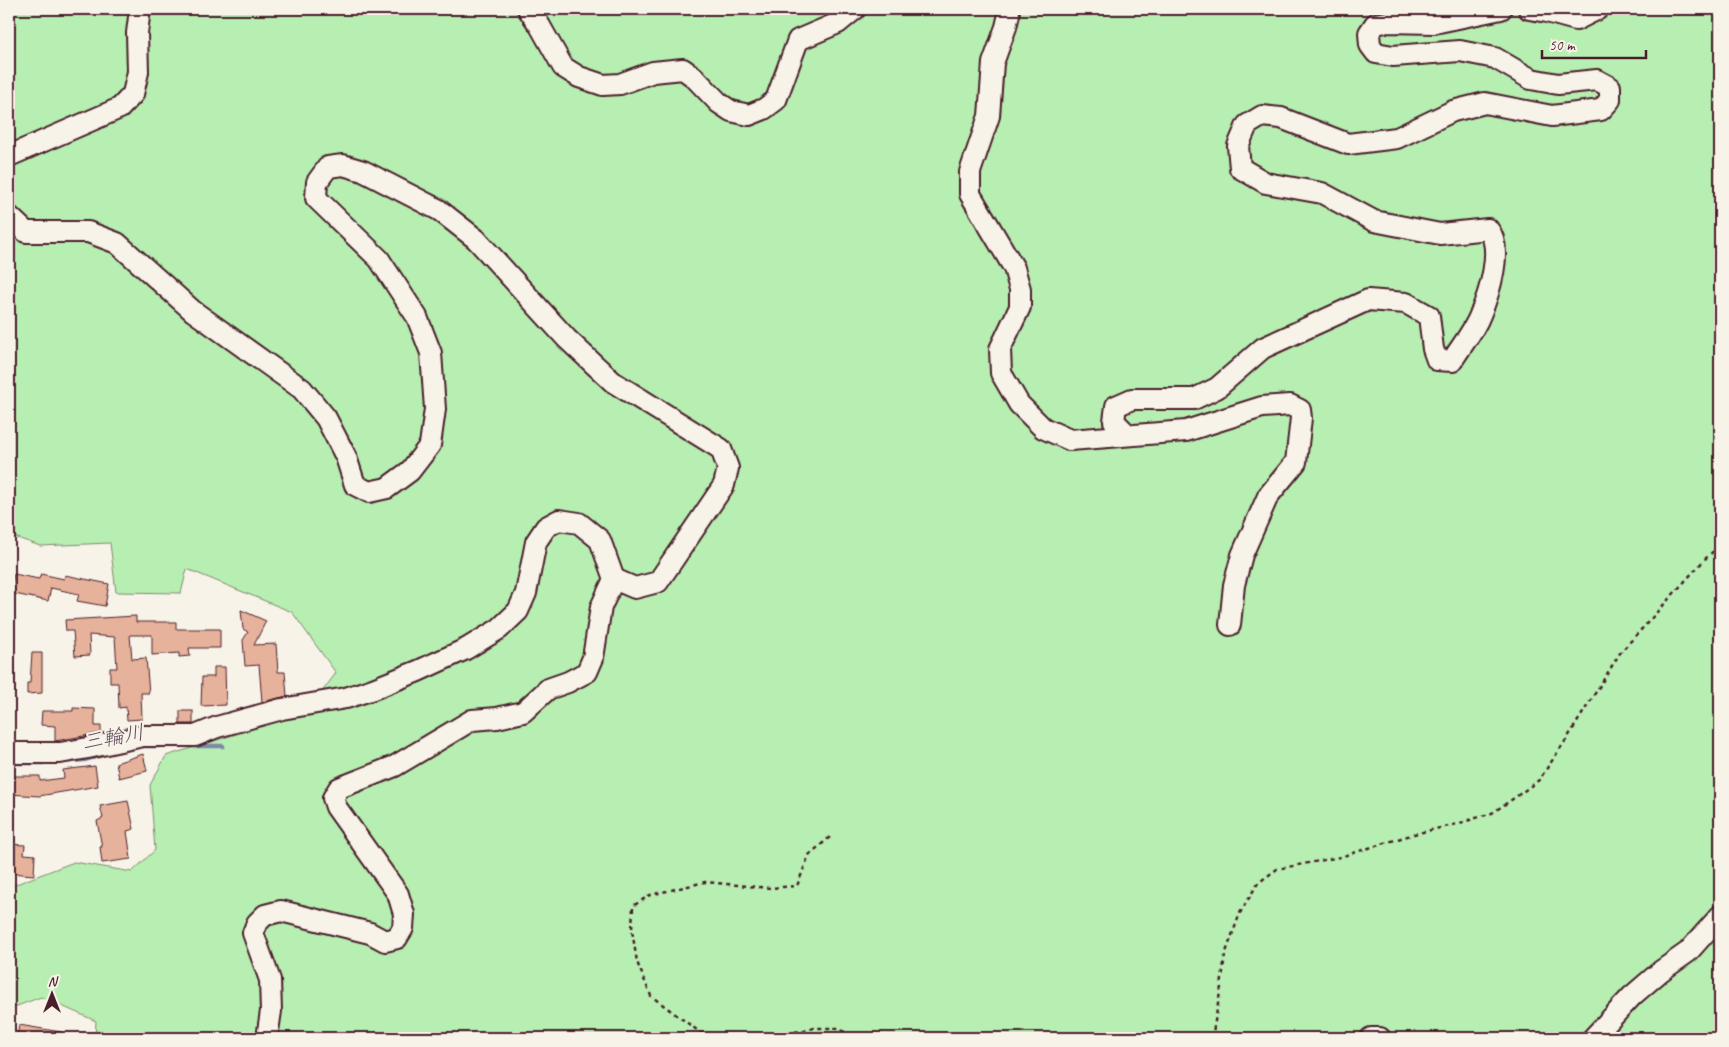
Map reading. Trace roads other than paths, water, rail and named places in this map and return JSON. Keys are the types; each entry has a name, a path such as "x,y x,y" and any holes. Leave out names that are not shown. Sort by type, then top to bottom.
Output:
{"street":[{"path":"9,156 120,108 133,94 138,72 137,33 140,9"},
{"path":"528,9 563,67 578,77 603,85 620,84 653,72 683,70 694,77 719,103 731,111 749,114 764,109 776,100 798,40 838,23 855,9"},
{"path":"1008,9 1009,14 1006,27 993,63 989,116 970,172 970,194 1014,268 1020,289 1020,307 1000,349 1001,373 1019,404 1043,428 1070,440 1186,431 1262,407 1290,405 1300,410 1302,418 1296,462 1268,496 1242,555 1234,585 1230,625"},
{"path":"1128,435 1114,421 1116,406 1132,399 1194,399 1217,388 1263,348 1368,300 1406,303 1428,316 1433,349 1437,360 1452,361 1480,316 1492,281 1495,258 1494,242 1493,235 1488,229 1440,234 1374,221 1322,193 1266,183 1240,168 1238,146 1247,125 1262,116 1281,118 1348,144 1397,138 1453,111 1485,103 1552,116 1601,110 1610,100 1610,87 1597,80 1558,84 1531,79 1495,58 1460,51 1392,56 1376,53 1370,45 1368,33 1375,24 1387,22 1434,23 1501,9"},
{"path":"1529,9 1576,20 1598,9"},
{"path":"9,216 26,232 88,232 117,243 193,311 302,389 326,418 346,457 355,485 369,492 387,488 410,472 430,445 436,409 431,353 417,317 379,259 316,198 316,182 328,167 343,165 362,171 439,210 476,240 567,340 613,382 721,449 728,468 724,485 658,582 635,588 614,579"},
{"path":"9,753 60,753 142,736 195,736 217,727 282,708 346,698 373,689 466,649 499,629 518,611 526,594 536,542 546,527 559,520 579,523 600,540 614,579 601,607 593,658 587,672 568,682 548,689 523,712 497,718 472,720 395,766 339,788 332,798 336,807 398,894 404,914 403,928 397,938 385,941 370,934 281,911 265,915 257,923 253,934 270,980 271,1011 267,1038"},
{"path":"1593,1038 1632,996 1661,970 1688,952 1720,916"},
{"path":"1371,1038 1380,1038"}],"waterway":[{"name":"三輪川","path":"139,746 159,746"},
{"name":"三輪川","path":"192,746 223,746"},
{"name":"三輪川","path":"69,761 84,760 102,755"},
{"name":"三輪川","path":"9,763 43,763"}]}
